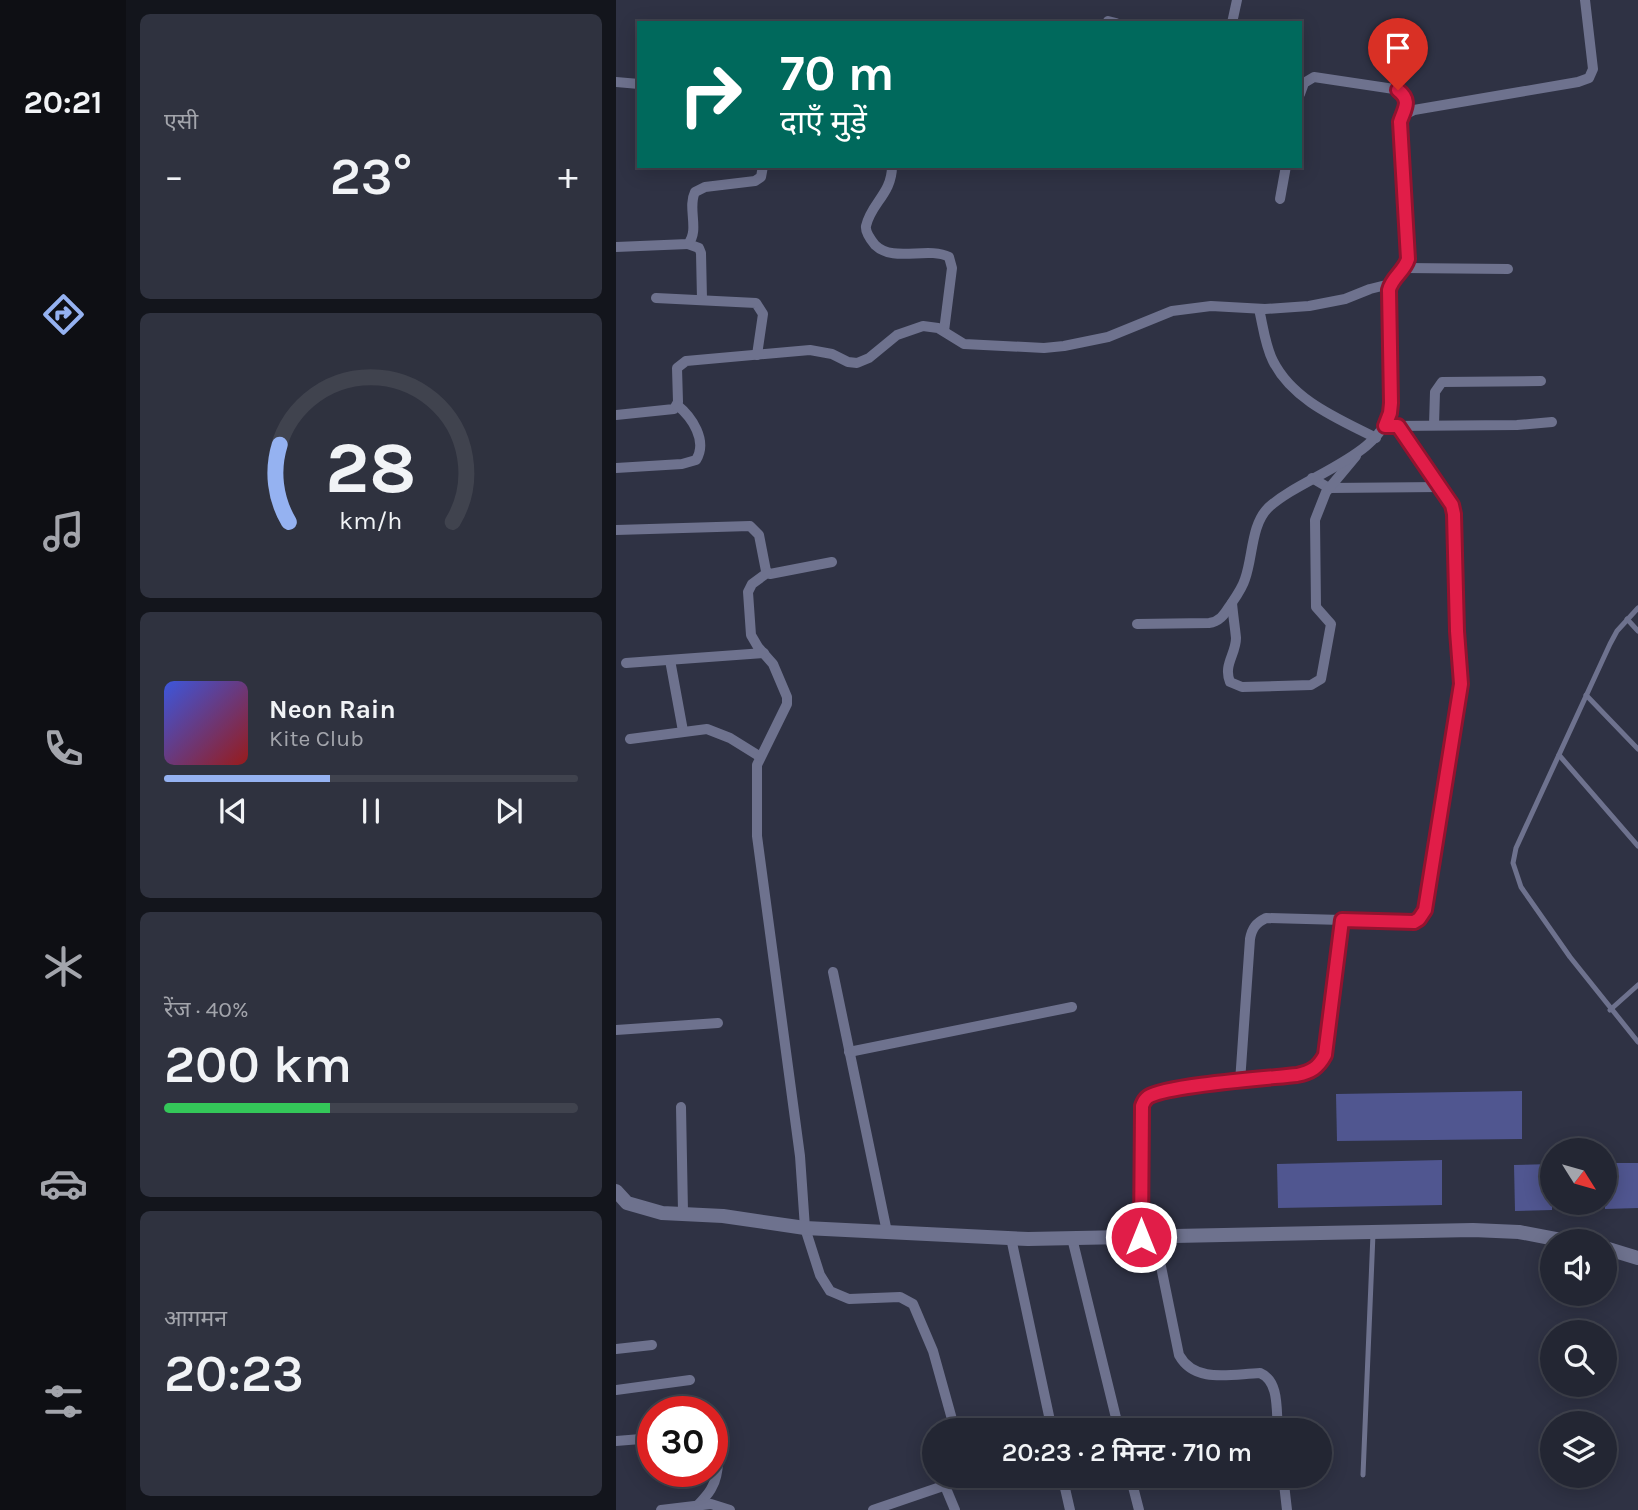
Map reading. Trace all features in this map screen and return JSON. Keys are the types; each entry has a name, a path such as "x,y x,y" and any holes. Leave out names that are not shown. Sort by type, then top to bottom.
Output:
{"street":[{"path":"1232,21 1237,0"},
{"path":"1406,113 1589,78 1592,69 1585,0"},
{"path":"677,405 677,368 683,362 810,350 857,363 869,358 897,335 923,326 944,331 964,344 1044,348 1108,337 1172,311 1211,306 1259,309 1309,306 1345,299 1390,284 1406,268 1408,259 1400,122 1406,113 1405,98 1395,89 1314,78 1304,83 1302,88"},
{"path":"616,82 637,83"},
{"path":"688,244 692,238 692,201 695,192 705,187 758,181 763,168"},
{"path":"892,168 890,184 866,224 867,232 877,246 888,252 940,254 949,257 952,268 944,331"},
{"path":"1280,199 1286,168"},
{"path":"616,247 688,244 699,248 702,299"},
{"path":"1406,268 1508,269"},
{"path":"1137,624 1214,623 1220,619 1245,579 1261,517 1280,498 1360,451 1376,438 1385,426 1391,403 1390,284"},
{"path":"656,298 752,302 760,306 763,314 757,355"},
{"path":"1259,309 1273,361 1286,379 1320,410 1376,438"},
{"path":"1434,425 1435,392 1442,382 1541,381"},
{"path":"616,415 670,410 677,405"},
{"path":"616,468 682,464 696,460 699,452 695,424 688,413 677,405"},
{"path":"1385,426 1517,425 1552,422"},
{"path":"1240,1082 1250,939 1254,926 1266,919 1414,922 1425,910 1461,684 1454,514 1448,497 1398,426"},
{"path":"1232,603 1236,638 1228,662 1230,682 1242,687 1311,685 1321,679 1331,624 1316,607 1315,520 1329,488 1360,451"},
{"path":"1312,478 1329,488 1440,487"},
{"path":"616,530 750,526 760,535 767,573"},
{"path":"832,562 767,573 756,580 748,592 753,642 776,671 787,697 787,704 759,757 757,836 798,1144 805,1228 820,1275 830,1291 849,1299 900,1297 914,1304 933,1351 952,1418"},
{"path":"626,663 764,653"},
{"path":"670,660 683,731"},
{"path":"630,739 707,729 719,733 759,757"},
{"path":"1277,1418 1274,1390 1266,1375 1209,1375 1192,1371 1185,1366 1179,1355 1148,1237 1143,1102 1151,1096 1177,1090 1297,1075 1313,1070 1320,1064 1325,1055 1342,920"},
{"path":"833,972 887,1232"},
{"path":"849,1052 1072,1007"},
{"path":"616,1030 718,1023"},
{"path":"681,1107 683,1212"},
{"path":"617,1195 627,1203 662,1213 683,1212 805,1228 1011,1238 1496,1231 1540,1236"},
{"path":"1011,1238 1049,1418"},
{"path":"1072,1238 1116,1418"},
{"path":"1617,1252 1638,1258"},
{"path":"616,1349 652,1345"},
{"path":"616,1390 690,1380"},
{"path":"616,1440 637,1439"},
{"path":"698,1505 712,1487"},
{"path":"873,1510 939,1488"},
{"path":"946,1488 955,1510"},
{"path":"1065,1488 1070,1510"},
{"path":"1133,1488 1139,1510"},
{"path":"1284,1488 1287,1510"},
{"path":"661,1510 698,1505 720,1505 730,1510"}],"lane":[{"path":"1638,608 1610,644 1516,848 1513,863 1521,887 1610,1010 1638,1042"},
{"path":"1627,619 1638,631"},
{"path":"1586,695 1638,749"},
{"path":"1559,755 1638,846"},
{"path":"1610,1010 1638,985"},
{"path":"1363,1475 1373,1234"}],"building":[{"path":"1522,1091 1522,1139 1337,1141 1336,1094"},
{"path":"1442,1160 1442,1205 1278,1208 1277,1164"},
{"path":"1617,1163 1638,1163 1638,1208 1617,1209"},
{"path":"1540,1164 1540,1210 1515,1211 1514,1165"}],"route":[{"path":"1141,1237 1143,1102 1151,1096 1177,1090 1297,1075 1313,1070 1325,1055 1342,920 1414,922 1425,910 1461,684 1461,666 1452,505 1398,426 1385,426 1391,403 1389,290 1392,280 1406,268 1408,259 1400,122 1406,113 1406,100 1398,90"}]}
